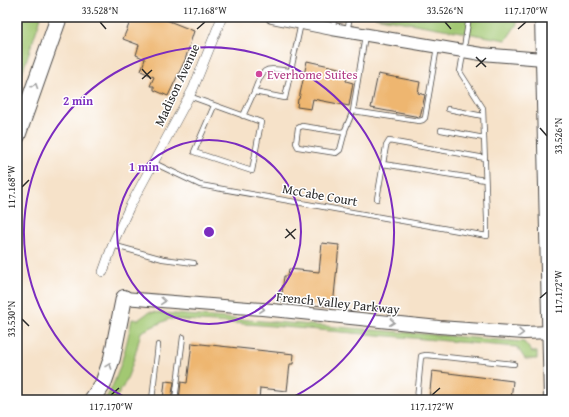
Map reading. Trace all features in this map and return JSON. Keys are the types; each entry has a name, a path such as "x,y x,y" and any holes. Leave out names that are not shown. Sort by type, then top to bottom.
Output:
{"highway":[{"path":"17,136 59,17"},
{"path":"92,400 103,384 112,358 124,298"}],"main road":[{"path":"272,17 347,32 481,54 543,59"},
{"path":"542,17 551,400"},
{"name":"French Valley Parkway","path":"124,298 262,309 439,327 524,333 550,332"}],"street":[{"name":"Madison Avenue","path":"103,272 112,245 129,208 189,96 222,17"}],"lane":[{"path":"332,29 334,17"},
{"path":"347,32 350,17"},
{"path":"383,164 486,180 483,108 460,72 469,17"},
{"path":"254,92 285,98 301,23"},
{"path":"345,131 341,132 302,126 298,128 296,143 298,147 336,153 340,150 345,131 353,111 365,35"},
{"path":"353,111 419,121 423,120 425,118 437,47"},
{"path":"243,116 261,74 268,69 290,71"},
{"path":"189,96 261,122 252,170 194,152 214,106"},
{"path":"448,109 483,116"},
{"path":"441,130 484,138"},
{"path":"377,199 386,146 389,141 485,158"},
{"name":"McCabe Court","path":"154,163 200,185 486,236 486,180"},
{"path":"112,245 163,259 194,263"},
{"path":"175,400 183,337"},
{"path":"152,400 158,345"},
{"path":"417,400 421,356 426,355 514,364"}],"green space":[{"path":"22,17 41,17 17,88 17,32"},
{"path":"375,17 517,17 517,24 506,40"},
{"path":"149,312 524,342 532,352 537,352 537,359 525,359 517,347 261,325 169,319 141,332 131,368 120,393 114,400 105,400 119,371 132,319 138,320"}],"building":[{"path":"132,17 159,17 194,31 185,60 168,96 154,90 154,86 150,86 154,77 141,71 145,59 136,55 139,45 123,39"},
{"path":"307,61 348,70 346,81 353,83 349,106 313,99 311,109 297,107"},
{"path":"378,74 420,82 418,93 425,95 420,117 371,108"},
{"path":"322,243 339,245 333,307 281,302 284,276 288,276 289,269 319,272"},
{"path":"192,343 294,354 293,364 290,364 287,391 260,388 259,400 179,400 181,382 187,383"},
{"path":"432,371 513,381 511,400 429,400"},
{"path":"165,381 174,382 171,400 163,400"}],"place":[{"name":"Everhome Suites","path":"259,74"}]}
